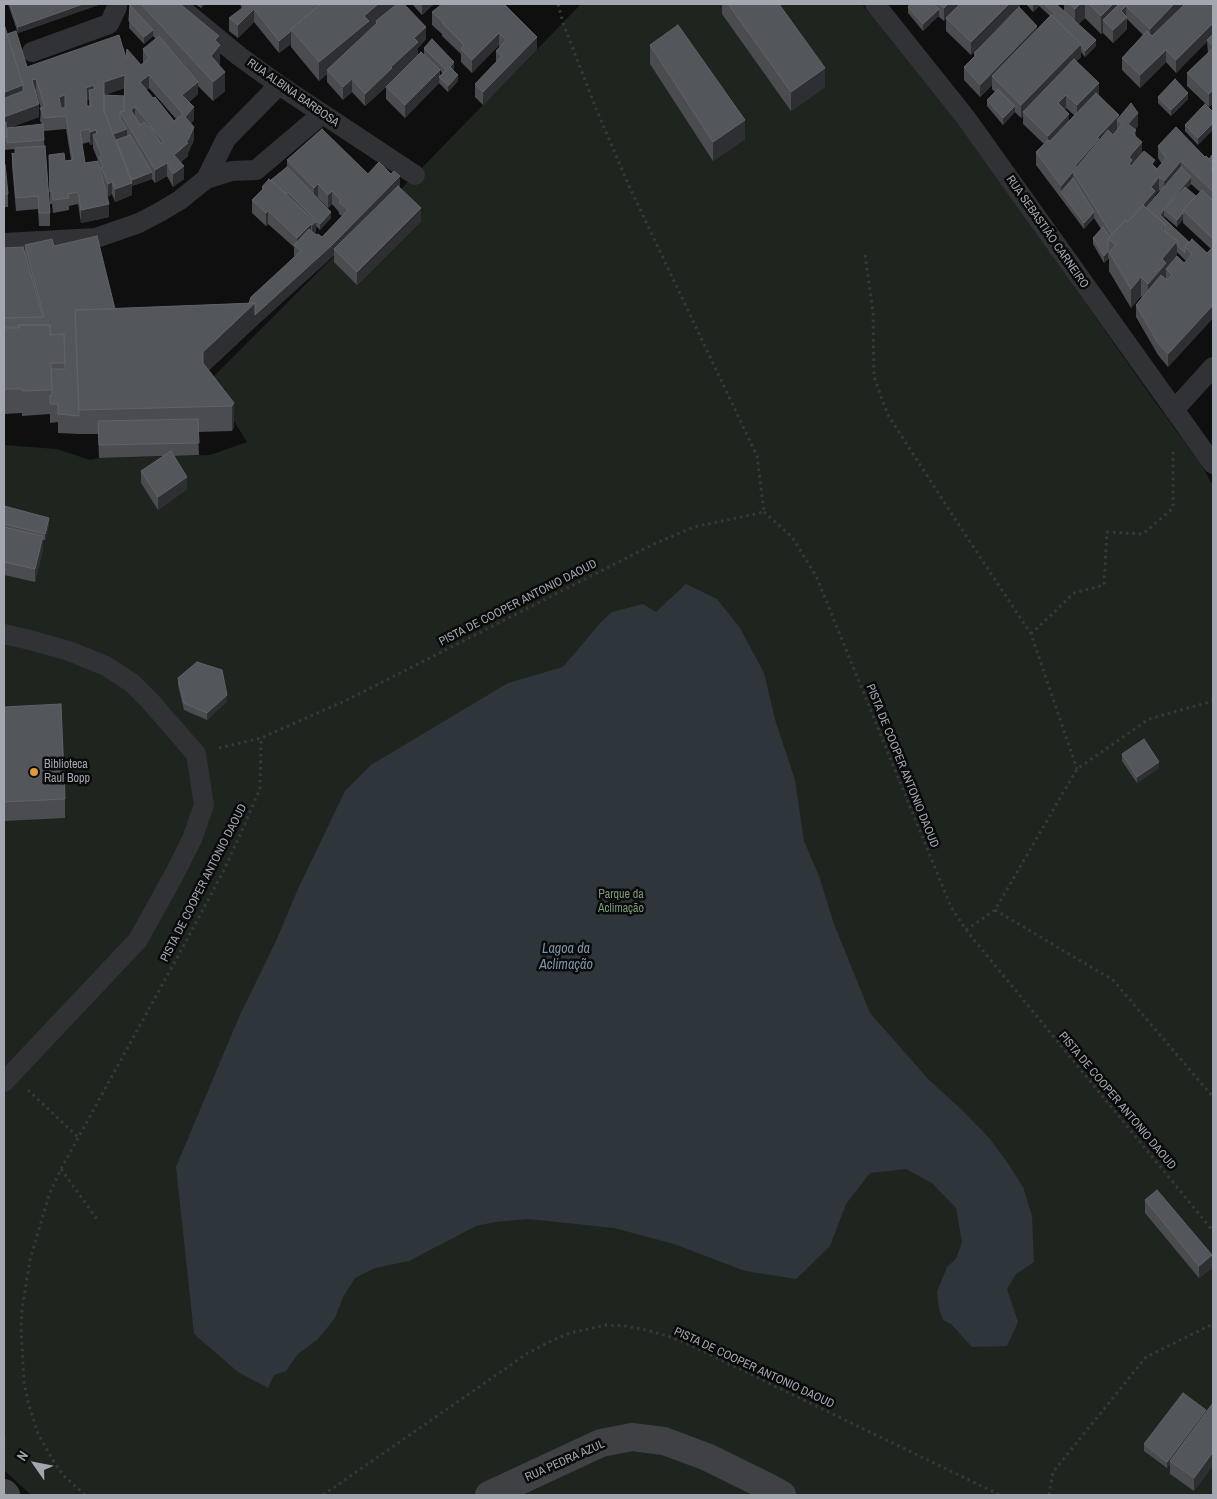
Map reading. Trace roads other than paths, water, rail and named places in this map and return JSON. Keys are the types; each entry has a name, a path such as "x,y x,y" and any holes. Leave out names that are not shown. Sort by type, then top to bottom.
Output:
{"street":[{"path":"32,52 109,24 117,4"},
{"name":"RUA ALBINA BARBOSA","path":"176,4 239,56 278,85 415,175"},
{"name":"RUA SEBASTIÃO CARNEIRO","path":"875,4 966,118 1213,464"},
{"path":"206,179 226,139 278,85"},
{"path":"4,243 96,238 138,223 180,200 206,179 232,172 256,170 322,114"},
{"path":"1174,410 1213,367"},
{"path":"4,634 69,651 106,666 132,683 150,700 196,754 204,805 192,840 138,940 8,1078"},
{"name":"RUA PEDRA AZUL","path":"490,1495 601,1442 632,1437 664,1441 706,1456 782,1495"}],"water":[{"name":"Lagoa da Aclimação","path":"686,584 717,599 740,628 764,673 776,723 795,780 804,841 819,876 834,924 870,1013 929,1080 990,1139 1023,1187 1032,1216 1034,1262 1016,1274 1007,1289 1018,1322 1007,1346 972,1347 951,1324 943,1320 939,1309 937,1292 947,1267 956,1259 962,1242 956,1208 932,1183 906,1169 870,1173 846,1204 830,1246 796,1279 745,1271 674,1244 614,1228 528,1219 495,1222 476,1226 409,1261 375,1268 355,1278 343,1297 335,1318 318,1339 298,1354 286,1371 274,1375 268,1388 238,1372 194,1334 176,1167 239,1017 345,791 371,765 508,683 563,667 612,612 643,604 656,612"}],"place":[{"name":"Biblioteca Raul Bopp","path":"34,772"}],"park label":[{"name":"Parque da Aclimação","path":"621,902"}]}
